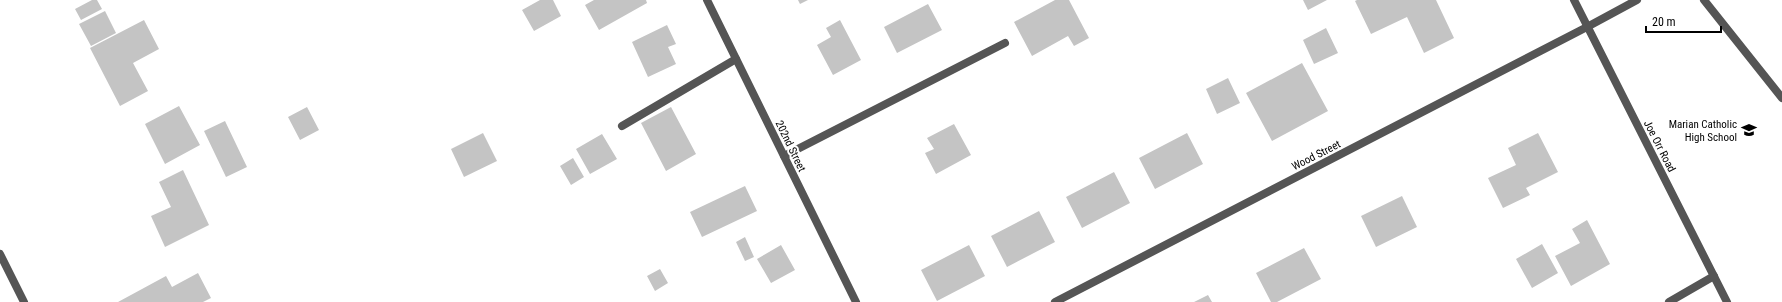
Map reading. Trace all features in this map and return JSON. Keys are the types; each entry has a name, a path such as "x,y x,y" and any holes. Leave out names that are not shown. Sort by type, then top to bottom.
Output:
{"street":[{"name":"202nd Street","path":"707,0 856,302"},
{"name":"Joe Orr Road","path":"1574,0 1727,302"},
{"name":"Wood Street","path":"1055,302 1637,0"},
{"path":"1704,0 1782,98"},
{"path":"784,156 1005,43"},
{"path":"622,126 736,59"},
{"path":"0,254 24,302"},
{"path":"1669,302 1714,276"}],"building":[{"path":"92,0 97,0 102,9 81,20 75,9"},
{"path":"540,0 553,0 561,16 534,31 522,10"},
{"path":"594,0 646,0 647,3 599,30 585,5"},
{"path":"798,0 808,0 800,4"},
{"path":"1055,0 1069,0 1089,38 1074,46 1068,36 1032,56 1014,22"},
{"path":"1303,0 1327,0 1308,10"},
{"path":"1436,0 1454,38 1424,53 1407,17 1371,34 1355,1"},
{"path":"928,4 942,30 897,53 884,27"},
{"path":"105,11 116,33 91,46 79,24"},
{"path":"144,20 159,49 133,63 148,91 120,106 90,48"},
{"path":"840,20 861,60 833,75 817,45 831,37 826,28"},
{"path":"667,25 676,44 668,47 676,64 648,77 632,42"},
{"path":"1326,28 1338,53 1314,64 1303,40"},
{"path":"1302,63 1328,111 1272,141 1246,93"},
{"path":"1228,78 1240,103 1217,114 1206,89"},
{"path":"179,106 200,145 165,164 145,124"},
{"path":"307,107 319,130 300,140 288,117"},
{"path":"671,107 696,154 666,171 641,123"},
{"path":"225,121 247,167 226,177 204,131"},
{"path":"954,124 971,155 936,174 925,153 934,149 927,138"},
{"path":"483,133 497,161 464,177 451,149"},
{"path":"1187,133 1203,164 1155,189 1139,158"},
{"path":"1538,133 1558,172 1526,188 1530,195 1503,208 1488,178 1516,165 1508,148"},
{"path":"602,134 617,159 590,174 576,149"},
{"path":"573,158 584,177 571,185 560,166"},
{"path":"183,170 209,225 165,247 151,216 171,207 159,182"},
{"path":"1114,172 1130,203 1082,228 1066,197"},
{"path":"745,186 757,211 702,237 690,212"},
{"path":"1402,196 1417,227 1376,247 1361,216"},
{"path":"1039,211 1055,242 1007,267 991,236"},
{"path":"1587,220 1610,264 1571,286 1555,256 1580,243 1572,229"},
{"path":"745,237 754,257 745,261 736,242"},
{"path":"1542,244 1558,273 1532,288 1516,259"},
{"path":"781,245 795,270 771,283 757,259"},
{"path":"969,245 985,276 937,301 921,270"},
{"path":"1304,248 1321,279 1277,302 1271,302 1256,273"},
{"path":"660,269 668,283 655,291 647,276"},
{"path":"198,273 211,298 203,302 118,302 166,276 172,287"},
{"path":"1208,295 1212,302 1194,302"}],"place":[{"name":"Marian Catholic High School","path":"1749,130"}]}
